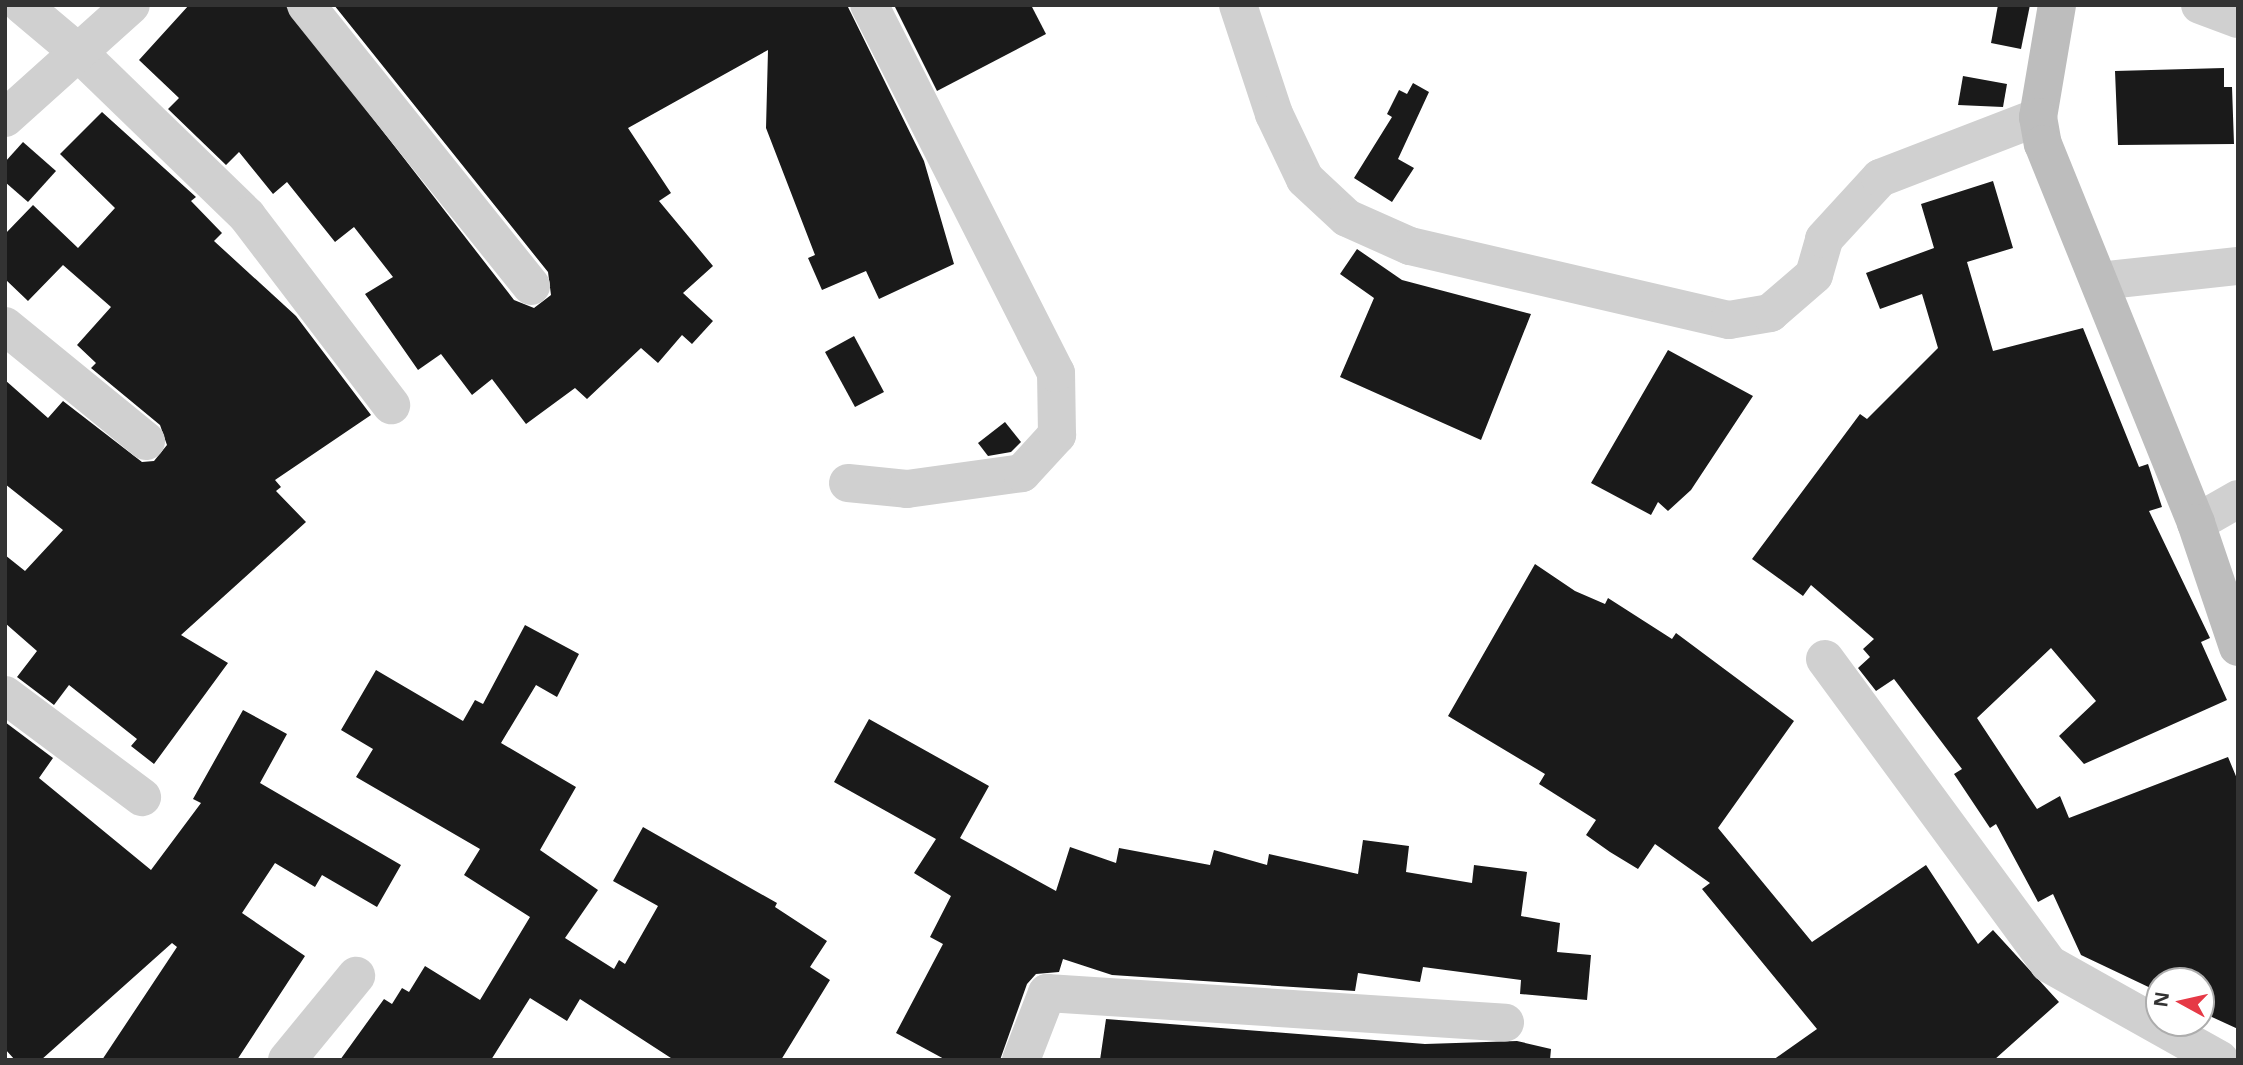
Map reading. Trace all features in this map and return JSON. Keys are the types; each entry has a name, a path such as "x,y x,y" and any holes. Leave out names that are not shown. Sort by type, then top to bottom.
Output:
{"street":[{"path":"22,5 79,52 247,216 391,405"},
{"path":"5,118 131,5"},
{"path":"306,5 531,286"},
{"path":"848,483 907,489 1022,473 1058,435 1056,373 869,5"},
{"path":"1238,5 1274,114 1305,179 1347,218 1410,246 1729,320 1770,313 1814,275 1824,239 1880,178 2038,117"},
{"path":"2057,5 2038,117 2099,281 2196,523 2238,647"},
{"path":"2200,5 2238,19"},
{"path":"2099,281 2238,266"},
{"path":"5,326 146,441"},
{"path":"2196,523 2238,499"},
{"path":"1825,659 2049,964 2220,1060"},
{"path":"5,695 142,797"},
{"path":"287,1060 356,976"},
{"path":"1021,1060 1047,993 1506,1023"}],"building":[{"path":"189,5 285,5 514,300 534,308 551,295 548,272 334,5 847,5 924,161 954,264 879,299 866,271 822,290 808,258 815,255 766,128 768,50 628,128 671,193 659,201 713,266 683,293 713,321 692,344 682,335 658,363 641,348 587,399 575,388 526,424 492,379 472,395 441,354 418,370 365,294 393,277 354,227 335,242 287,182 273,194 239,152 226,165 168,109 179,98 139,60"},
{"path":"894,5 1031,5 1046,34 937,91"},
{"path":"1998,5 2030,5 2021,49 1991,43"},
{"path":"2224,68 2224,87 2232,87 2234,144 2118,145 2115,71"},
{"path":"1963,76 2007,84 2003,107 1958,105"},
{"path":"1413,83 1429,92 1398,159 1414,168 1392,202 1354,178 1392,117 1387,114 1399,90 1407,94"},
{"path":"102,112 196,197 191,201 222,233 214,241 296,316 371,415 275,480 281,487 276,491 306,522 181,635 228,663 154,764 131,746 137,739 69,685 54,705 17,677 37,651 5,623 5,555 25,571 63,530 5,484 5,380 48,418 63,401 142,462 154,461 167,445 160,425 91,368 96,363 77,345 111,307 63,265 28,301 5,279 5,234 33,205 78,248 115,208 60,154"},
{"path":"23,142 56,171 28,202 5,182 5,162"},
{"path":"1993,181 2013,248 1967,262 1993,351 2083,328 2139,467 2148,464 2162,507 2149,511 2210,638 2201,642 2227,700 2084,764 2059,736 2096,701 2051,648 1977,718 2037,809 2060,796 2069,818 2228,757 2238,781 2238,1029 2215,1018 2215,967 2145,967 2145,985 2081,955 2053,894 2038,902 1996,824 1990,828 1954,774 1962,769 1894,679 1876,691 1858,668 1870,657 1863,649 1874,639 1811,585 1803,596 1752,559 1860,414 1867,419 1938,348 1922,294 1880,309 1866,273 1934,248 1921,204"},
{"path":"1357,249 1402,280 1531,314 1481,440 1340,377 1374,298 1340,274"},
{"path":"854,336 884,392 855,407 825,352"},
{"path":"1668,350 1753,396 1691,490 1668,511 1658,502 1651,515 1591,483"},
{"path":"1005,422 1021,442 1011,452 988,456 978,443"},
{"path":"1535,564 1575,591 1605,604 1608,598 1672,639 1676,633 1794,721 1718,828 1812,942 1926,865 1978,944 1993,930 2059,1002 1994,1060 1773,1060 1817,1029 1702,889 1710,883 1655,844 1638,869 1610,852 1586,835 1596,820 1539,784 1545,774 1448,716"},
{"path":"525,625 579,654 557,697 536,685 501,743 576,787 540,850 598,890 565,938 614,969 619,960 625,964 658,906 613,881 643,827 777,903 775,907 827,941 810,967 830,980 781,1060 674,1060 580,999 567,1021 530,998 491,1060 340,1060 384,999 392,1004 402,988 409,992 425,966 480,1000 530,917 464,875 480,849 356,777 373,749 341,730 376,670 463,721 475,700 483,704"},
{"path":"243,710 287,734 260,783 401,865 377,907 322,875 315,887 275,863 242,913 305,956 237,1060 102,1060 177,947 172,943 41,1060 15,1060 5,1049 5,722 53,758 39,778 151,870 201,803 193,799"},
{"path":"869,719 989,786 960,838 1056,891 1070,847 1116,863 1119,848 1210,865 1214,850 1267,865 1269,854 1358,874 1363,840 1409,846 1406,872 1472,883 1474,865 1527,872 1521,916 1560,923 1557,952 1591,955 1587,1000 1520,994 1521,980 1423,967 1420,982 1358,973 1355,991 1112,975 1063,959 1059,972 1036,974 1027,984 1000,1060 946,1060 896,1033 943,944 930,937 951,896 914,873 936,839 834,782"},
{"path":"1106,1019 1425,1044 1517,1041 1551,1049 1550,1060 1100,1060"}]}
